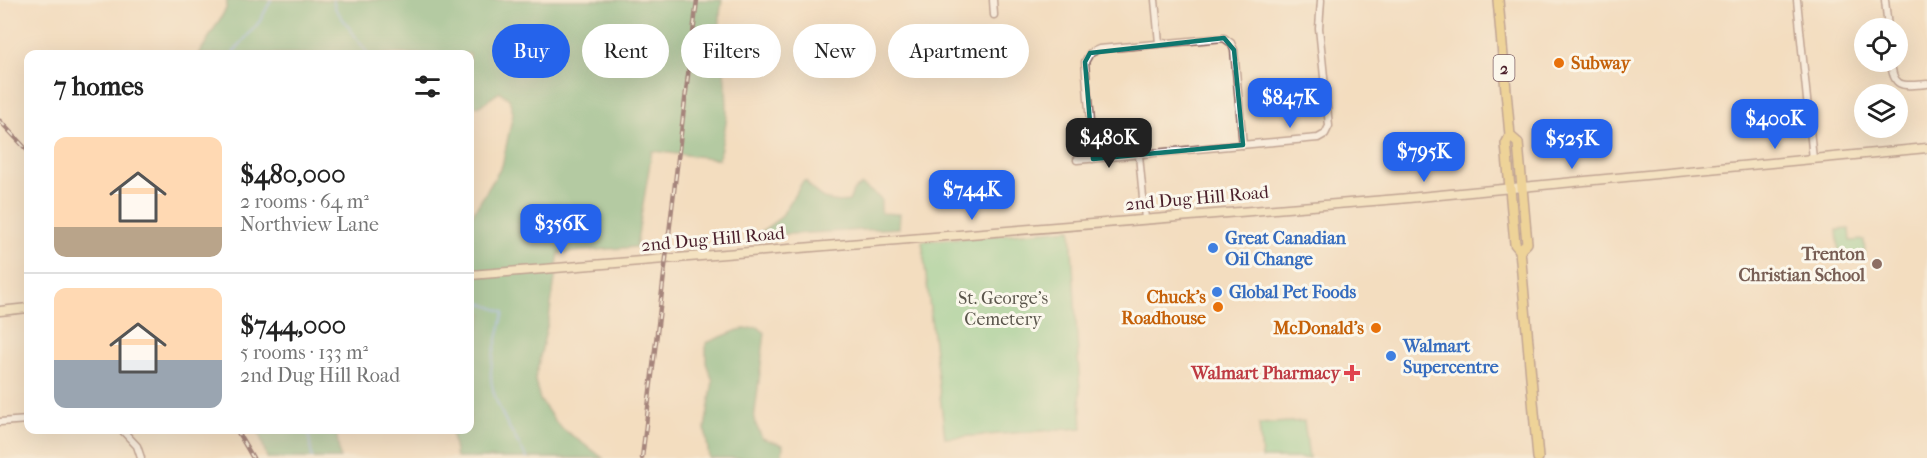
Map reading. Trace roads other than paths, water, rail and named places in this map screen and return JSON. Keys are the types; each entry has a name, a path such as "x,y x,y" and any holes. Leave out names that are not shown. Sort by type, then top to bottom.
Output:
{"main road":[{"name":"2","path":"1498,0 1510,136 1506,144 1515,244 1520,250 1538,458"},
{"name":"2","path":"1510,136 1518,143 1527,243 1520,250"}],"street":[{"path":"993,0 994,15"},
{"path":"1155,0 1159,44"},
{"path":"1077,160 1318,138 1325,134 1329,126 1319,28 1321,0"},
{"path":"1797,0 1813,159"},
{"path":"1885,0 1887,18"},
{"path":"1093,159 1085,62 1090,53 1099,49 1224,38 1231,43 1234,50 1243,145"},
{"path":"1892,72 1899,84 1908,86 1927,84"},
{"name":"2nd Dug Hill Road","path":"474,275 1522,188 1927,148"},
{"path":"1139,154 1145,219"},
{"path":"0,311 24,308"},
{"path":"0,422 24,420"},
{"path":"125,434 137,447 141,458"}],"waterway":[{"path":"235,50 260,21 271,0"},
{"path":"333,0 335,8 365,50"},
{"path":"474,301 504,312 493,357 491,382 503,416 527,458"},
{"path":"309,434 312,458"}],"railway":[{"path":"642,458 697,0"},
{"path":"0,121 24,147"},
{"path":"239,434 253,458"}],"place":[{"name":"Subway","path":"1559,63"},
{"name":"Great Canadian Oil Change","path":"1213,248"},
{"name":"Trenton Christian School","path":"1877,264"},
{"name":"Global Pet Foods","path":"1217,292"},
{"name":"Chuck's Roadhouse","path":"1218,307"},
{"name":"McDonald's","path":"1376,328"},
{"name":"Walmart Supercentre","path":"1391,356"},
{"name":"Walmart Pharmacy","path":"1352,373"}],"park label":[{"name":"St. George's Cemetery","path":"1003,308"}]}
